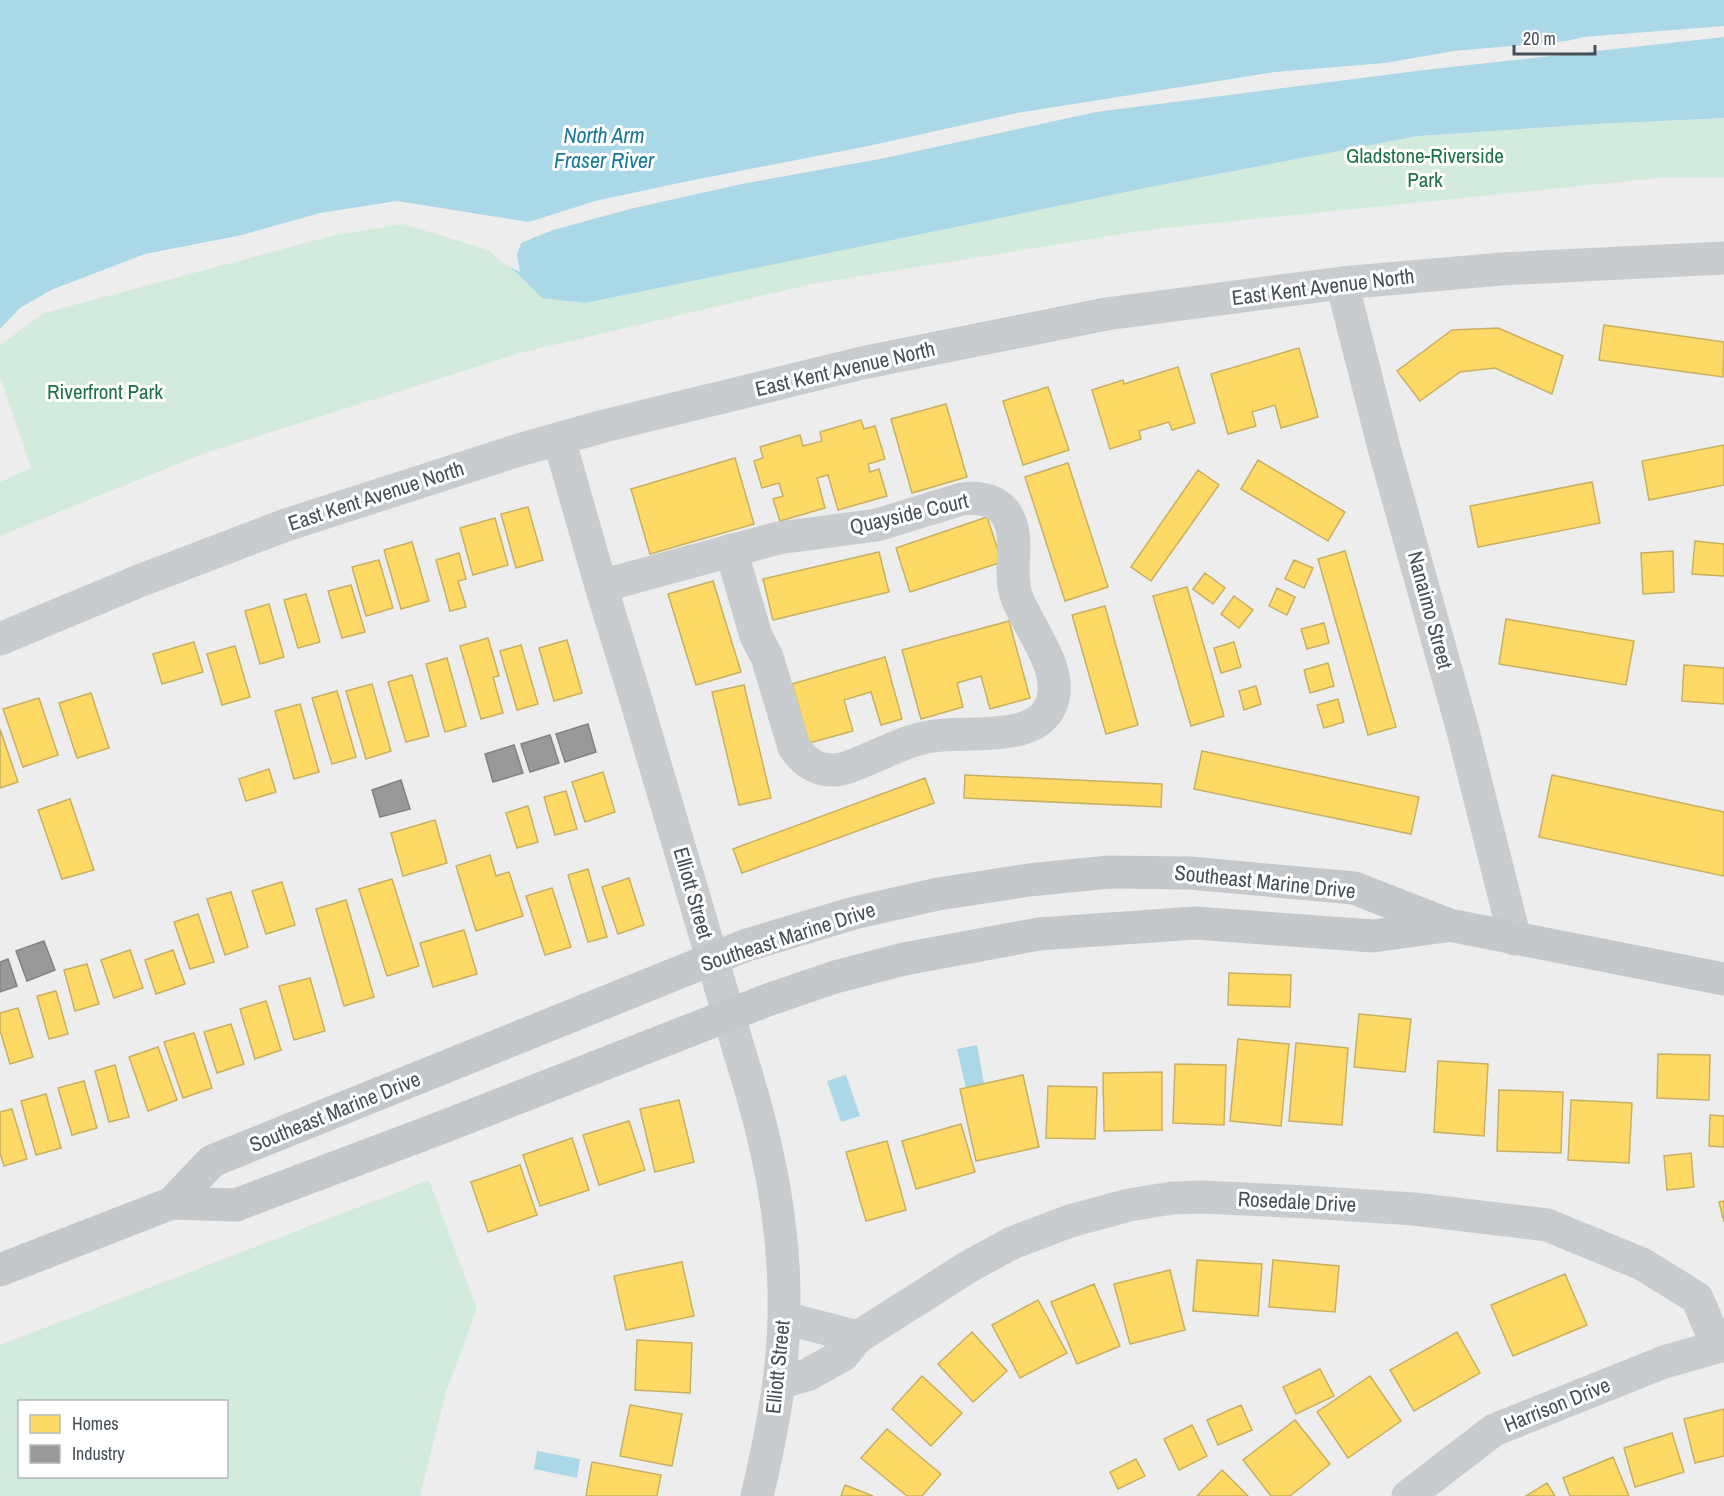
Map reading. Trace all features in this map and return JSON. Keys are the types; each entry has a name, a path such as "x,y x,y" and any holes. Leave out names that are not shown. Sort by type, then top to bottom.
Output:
{"main road":[{"name":"Southeast Marine Drive","path":"172,1203 212,1161 747,945 854,913 938,894 1029,880 1109,872 1190,873 1354,888 1449,926 1724,979"},
{"name":"Southeast Marine Drive","path":"0,1270 172,1203 236,1205 729,1015 835,977 904,959 1039,934 1195,923 1373,936 1449,926"}],"street":[{"name":"East Kent Avenue North","path":"0,639 149,577 286,525 604,426 862,363 1095,316 1341,283 1501,269 1724,258"},
{"name":"Nanaimo Street","path":"1341,283 1384,448 1468,750 1515,939"},
{"name":"Elliott Street","path":"559,439 757,1109 778,1207 784,1283 784,1318 779,1383 757,1496"},
{"name":"Quayside Court","path":"601,586 731,550 778,538 877,525 962,499 985,500 997,504 1005,513 1013,535 1015,550 1013,582 1016,594 1047,656 1053,675 1050,709 1041,719 1015,731 934,736 912,741 851,767 837,770 809,765 794,747 767,657 756,636 731,550"},
{"name":"Rosedale Drive","path":"779,1383 807,1375 843,1355 858,1337 968,1267 1012,1243 1070,1221 1130,1205 1172,1198 1202,1197 1414,1209 1547,1226 1642,1264 1697,1298 1721,1346"},
{"path":"784,1318 858,1337"},
{"name":"Harrison Drive","path":"1408,1496 1494,1430 1664,1362 1721,1346"}],"green space":[{"path":"1724,118 1724,178 1659,178 1147,230 812,284 520,353 202,454 0,536 0,482 31,468 0,377 0,342 43,310 334,233 403,221 1450,124 1160,185 1418,136"},
{"path":"429,1180 477,1309 446,1392 420,1496 0,1496 0,1345"}],"water":[{"name":"North Arm Fraser River","path":"0,0 1724,0 1724,118 1418,136 1160,185 585,303 542,298 490,247 403,221 334,233 43,310 0,342"},
{"path":"977,1045 984,1084 966,1088 957,1049"},
{"path":"846,1075 860,1116 841,1122 827,1081"},
{"path":"537,1451 580,1459 577,1478 534,1469"}],"pier":[{"path":"1724,26 1724,37 1424,70 1096,112 885,158 742,184 634,208 553,230 521,243 517,255 520,272 501,262 489,250 403,224 335,235 44,313 0,345 0,329 20,308 51,290 145,254 242,235 320,213 397,201 529,222 595,201 868,146 1017,113 1275,72 1385,63 1454,51 1567,41 1583,37"}],"building: Homes":[{"path":"1604,325 1724,342 1723,377 1599,360"},
{"path":"1498,328 1563,356 1552,394 1495,368 1460,372 1420,401 1397,371 1452,330"},
{"path":"1299,348 1318,417 1281,428 1275,405 1252,412 1256,426 1228,434 1211,374"},
{"path":"1178,367 1195,423 1172,430 1169,422 1139,431 1141,439 1110,449 1092,390 1123,380 1124,384"},
{"path":"1048,387 1069,450 1023,465 1003,401"},
{"path":"946,404 967,477 912,493 891,419"},
{"path":"861,420 864,429 875,426 885,459 868,464 870,472 879,469 887,496 838,510 828,475 817,478 825,508 780,521 773,499 783,496 779,483 762,488 754,461 763,458 760,447 800,435 803,446 822,441 820,432"},
{"path":"1724,445 1724,485 1649,500 1642,461"},
{"path":"735,458 754,524 650,554 631,489"},
{"path":"1258,460 1345,512 1328,541 1241,489"},
{"path":"1068,463 1108,587 1065,601 1025,477"},
{"path":"1198,470 1219,485 1151,581 1131,567"},
{"path":"1592,482 1600,523 1478,547 1470,506"},
{"path":"528,507 543,560 516,568 501,514"},
{"path":"987,517 1002,562 910,592 896,548"},
{"path":"495,518 508,565 473,575 460,528"},
{"path":"1695,541 1724,544 1724,576 1692,574"},
{"path":"412,542 429,601 401,609 384,550"},
{"path":"1345,551 1396,727 1368,735 1318,559"},
{"path":"1673,551 1674,592 1643,594 1641,553"},
{"path":"879,552 889,592 773,620 763,579"},
{"path":"459,553 466,579 458,581 466,607 450,611 436,560"},
{"path":"379,560 393,608 366,616 352,567"},
{"path":"1294,560 1313,568 1304,588 1285,579"},
{"path":"1205,573 1225,588 1213,604 1193,589"},
{"path":"713,581 741,672 696,685 668,594"},
{"path":"351,585 365,632 342,638 328,591"},
{"path":"1187,587 1224,716 1191,726 1153,596"},
{"path":"1277,588 1295,597 1287,615 1269,606"},
{"path":"306,594 320,642 298,648 284,600"},
{"path":"1234,596 1253,610 1239,628 1221,614"},
{"path":"269,604 284,657 260,664 245,611"},
{"path":"1105,606 1138,725 1106,734 1072,615"},
{"path":"1506,619 1634,641 1626,685 1499,664"},
{"path":"1009,621 1030,698 990,709 981,676 957,683 963,707 921,719 902,650"},
{"path":"1324,623 1329,643 1307,649 1301,629"},
{"path":"488,638 499,676 493,677 503,713 481,719 460,646"},
{"path":"567,640 582,693 554,701 539,648"},
{"path":"194,642 203,672 162,684 153,654"},
{"path":"1234,642 1241,667 1221,673 1214,648"},
{"path":"521,645 538,704 517,710 500,651"},
{"path":"235,646 250,697 222,705 207,654"},
{"path":"885,657 902,719 881,725 871,692 844,700 853,731 809,743 792,684"},
{"path":"447,658 466,726 445,732 426,664"},
{"path":"1328,663 1334,686 1310,693 1304,670"},
{"path":"1684,665 1724,668 1724,704 1682,701"},
{"path":"412,675 429,736 406,742 388,682"},
{"path":"372,684 391,751 366,759 346,691"},
{"path":"744,685 771,798 739,805 712,692"},
{"path":"1256,686 1261,704 1244,710 1239,691"},
{"path":"337,691 356,757 332,764 312,698"},
{"path":"91,693 109,748 77,758 59,703"},
{"path":"39,698 58,755 23,767 3,709"},
{"path":"1338,699 1344,722 1324,728 1317,705"},
{"path":"300,704 319,772 294,779 275,711"},
{"path":"0,729 18,782 0,788"},
{"path":"1202,751 1419,797 1411,834 1194,789"},
{"path":"269,769 276,792 246,801 239,779"},
{"path":"603,772 615,812 585,822 572,782"},
{"path":"965,775 1162,784 1161,807 964,798"},
{"path":"1552,775 1724,812 1724,876 1539,837"},
{"path":"925,778 934,803 742,873 733,849"},
{"path":"566,791 577,829 555,835 544,797"},
{"path":"70,799 94,870 62,879 38,810"},
{"path":"528,806 538,842 517,848 506,813"},
{"path":"435,820 447,863 403,876 391,833"},
{"path":"490,855 496,876 509,872 523,916 476,931 456,866"},
{"path":"588,869 607,937 588,942 568,875"},
{"path":"629,878 644,925 618,934 602,887"},
{"path":"392,879 419,966 387,976 359,889"},
{"path":"282,882 295,925 266,934 252,891"},
{"path":"552,888 571,947 545,955 526,896"},
{"path":"231,892 248,947 225,955 207,899"},
{"path":"346,900 374,997 344,1006 316,909"},
{"path":"198,914 214,962 190,969 174,922"},
{"path":"464,930 477,974 433,987 420,943"},
{"path":"130,950 143,988 114,998 101,960"},
{"path":"173,950 185,984 156,994 145,960"},
{"path":"87,964 99,1004 75,1011 64,970"},
{"path":"1229,973 1291,975 1290,1007 1228,1005"},
{"path":"310,978 325,1031 294,1040 279,986"},
{"path":"56,991 68,1034 49,1039 37,996"},
{"path":"266,1001 281,1050 255,1059 240,1009"},
{"path":"18,1008 33,1057 10,1064 0,1030 0,1013"},
{"path":"1359,1014 1411,1019 1405,1072 1354,1067"},
{"path":"231,1024 244,1064 217,1073 204,1032"},
{"path":"194,1033 212,1088 183,1098 164,1042"},
{"path":"1238,1039 1289,1044 1281,1126 1230,1121"},
{"path":"1296,1043 1348,1048 1342,1125 1289,1121"},
{"path":"158,1047 177,1100 148,1111 129,1057"},
{"path":"1658,1054 1710,1055 1709,1100 1657,1098"},
{"path":"1438,1061 1488,1064 1484,1136 1434,1132"},
{"path":"1175,1064 1226,1065 1224,1125 1173,1123"},
{"path":"115,1065 129,1117 109,1122 95,1071"},
{"path":"1162,1072 1162,1130 1104,1131 1103,1073"},
{"path":"1023,1075 1039,1147 976,1161 960,1089"},
{"path":"84,1081 97,1128 72,1135 58,1088"},
{"path":"1048,1086 1097,1087 1095,1139 1046,1138"},
{"path":"1499,1090 1563,1092 1561,1153 1497,1151"},
{"path":"46,1094 61,1148 36,1155 21,1101"},
{"path":"679,1100 694,1162 655,1172 640,1109"},
{"path":"1571,1100 1632,1103 1629,1163 1568,1160"},
{"path":"12,1109 27,1159 4,1166 0,1153 0,1112"},
{"path":"1710,1115 1724,1116 1724,1147 1709,1146"},
{"path":"629,1121 645,1170 599,1185 583,1135"},
{"path":"961,1124 975,1172 916,1189 902,1141"},
{"path":"572,1138 589,1190 540,1206 523,1155"},
{"path":"887,1141 906,1210 866,1221 846,1152"},
{"path":"1691,1153 1694,1187 1667,1190 1664,1156"},
{"path":"520,1165 537,1215 488,1232 471,1182"},
{"path":"1724,1201 1724,1222 1719,1202"},
{"path":"1197,1260 1262,1264 1258,1316 1193,1311"},
{"path":"1273,1260 1339,1266 1335,1312 1269,1307"},
{"path":"682,1262 694,1316 626,1330 614,1276"},
{"path":"1170,1270 1185,1330 1130,1344 1114,1284"},
{"path":"1565,1274 1587,1325 1513,1356 1491,1305"},
{"path":"1094,1284 1120,1346 1077,1364 1051,1302"},
{"path":"1038,1300 1067,1353 1020,1378 992,1325"},
{"path":"972,1332 1007,1371 973,1402 938,1364"},
{"path":"1457,1332 1480,1373 1414,1411 1390,1370"},
{"path":"637,1340 692,1343 690,1393 635,1390"},
{"path":"1320,1369 1334,1396 1296,1414 1283,1387"},
{"path":"922,1376 962,1413 931,1446 892,1409"},
{"path":"1370,1376 1401,1421 1348,1458 1317,1412"},
{"path":"630,1405 682,1414 672,1466 620,1456"},
{"path":"1241,1405 1252,1430 1218,1445 1207,1420"},
{"path":"1724,1409 1724,1456 1695,1463 1684,1419"},
{"path":"1295,1420 1330,1464 1290,1496 1271,1496 1243,1460"},
{"path":"1192,1425 1207,1456 1179,1470 1164,1439"},
{"path":"887,1429 941,1474 922,1496 907,1496 861,1458"},
{"path":"1672,1433 1684,1472 1635,1487 1624,1448"},
{"path":"1613,1457 1629,1496 1570,1496 1563,1478"},
{"path":"1136,1459 1145,1476 1118,1489 1110,1472"},
{"path":"592,1462 661,1475 657,1496 586,1496"},
{"path":"1222,1470 1248,1496 1197,1496"},
{"path":"1547,1483 1555,1496 1526,1496"},
{"path":"845,1485 873,1496 841,1496"}],"building: Industry":[{"path":"588,724 596,752 565,762 556,734"},
{"path":"550,735 559,763 530,772 521,744"},
{"path":"514,745 523,773 493,782 485,754"},
{"path":"401,780 410,809 380,817 372,790"},
{"path":"44,941 55,970 27,981 16,951"},
{"path":"8,959 17,986 0,992 0,962"}],"park label":[{"name":"Gladstone-Riverside Park","path":"1425,168"},
{"name":"Riverfront Park","path":"105,392"}]}
